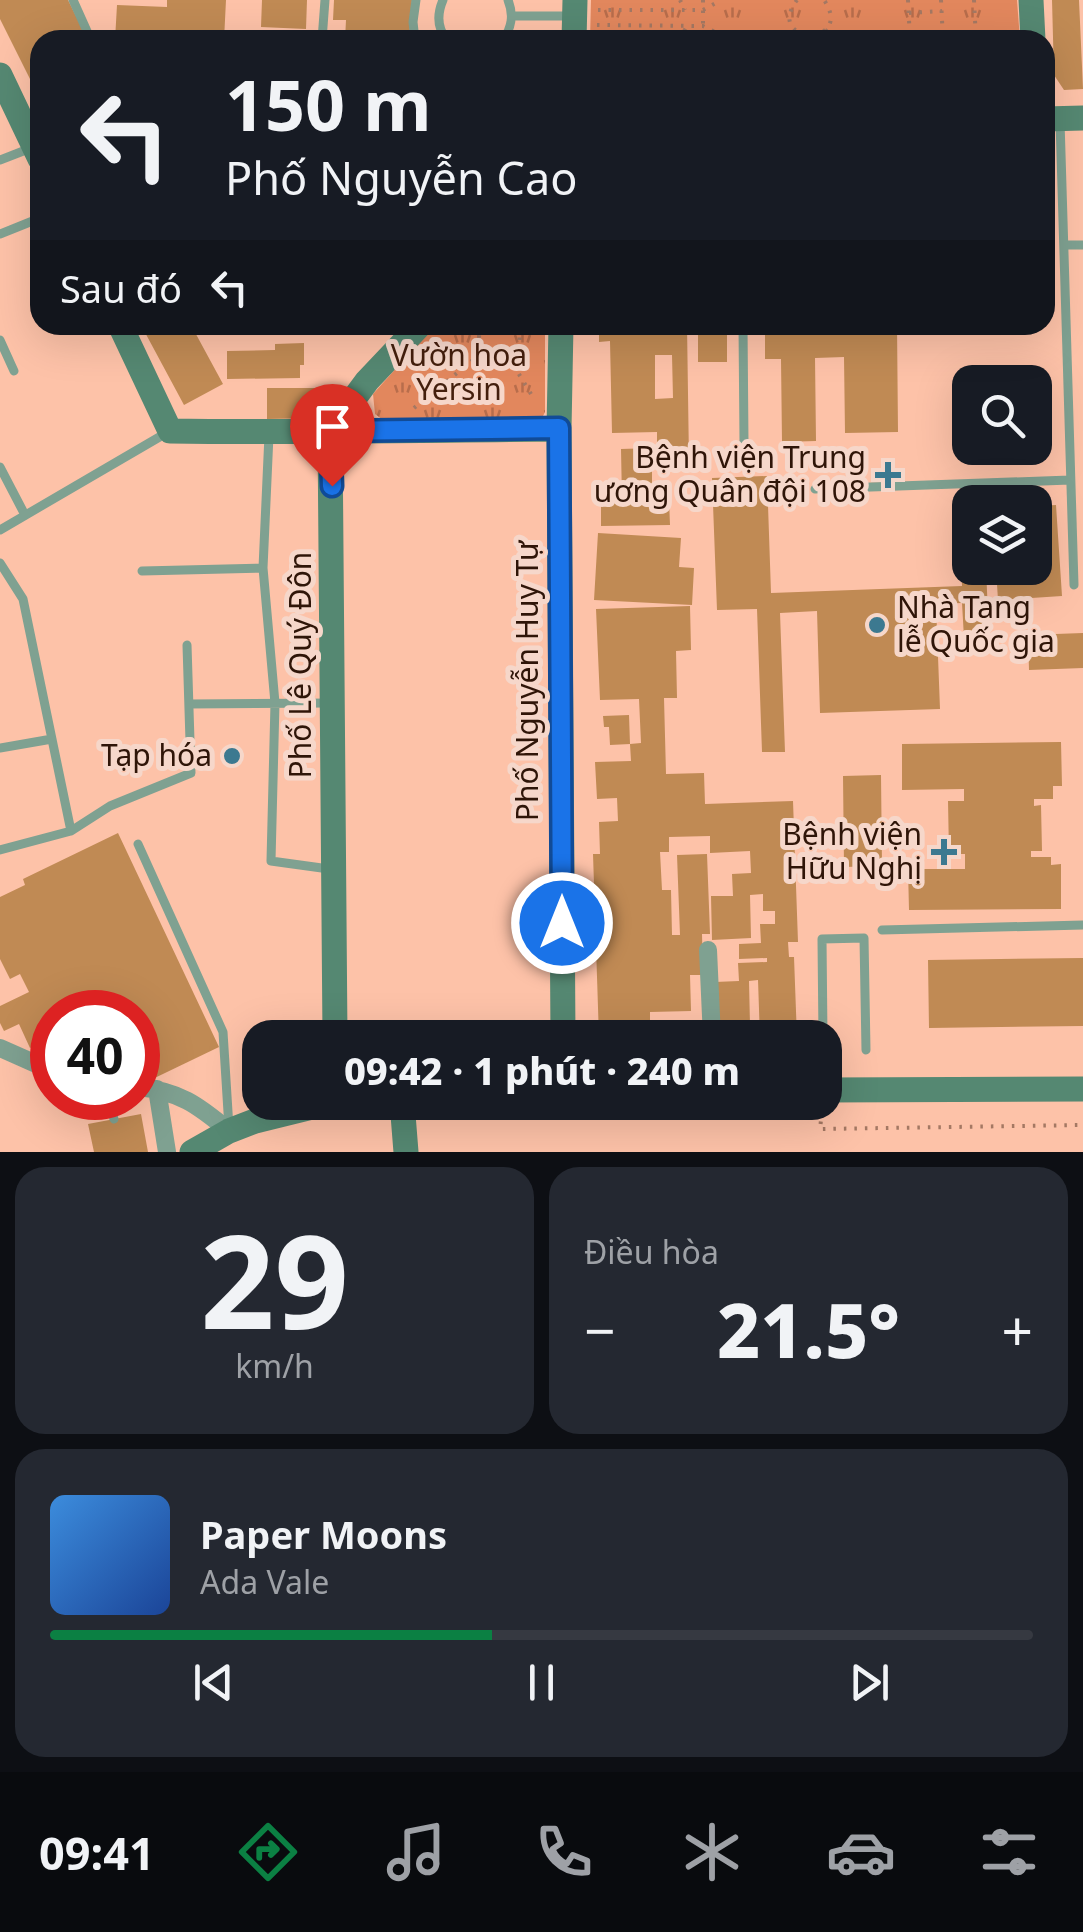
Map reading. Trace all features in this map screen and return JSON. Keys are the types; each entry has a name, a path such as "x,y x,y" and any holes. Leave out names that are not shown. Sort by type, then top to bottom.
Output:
{"street":[{"path":"1031,0 1032,30"},
{"path":"0,74 14,115 30,141"},
{"path":"125,335 170,430 559,428"},
{"path":"330,431 367,381 411,335"},
{"name":"Phố Nguyễn Huy Tự","path":"561,335 563,1020"},
{"name":"Phố Lê Quý Đôn","path":"330,431 335,1020"},
{"path":"708,950 711,1020"},
{"path":"0,1048 30,1061"},
{"path":"842,1090 1083,1089"},
{"path":"160,1090 196,1104 229,1130"},
{"path":"160,1110 166,1152"},
{"path":"192,1152 229,1130 262,1120"},
{"path":"403,1120 406,1152"}],"lane":[{"path":"74,0 87,30"},
{"path":"323,30 325,0"},
{"path":"414,30 416,0"},
{"path":"442,0 438,12 442,30"},
{"path":"508,0 512,16 509,30"},
{"path":"512,16 584,18"},
{"path":"1063,118 1074,584"},
{"path":"0,160 30,154"},
{"path":"0,234 30,222"},
{"path":"1064,245 1083,244"},
{"path":"743,335 744,443"},
{"path":"0,340 14,372"},
{"path":"0,530 170,430"},
{"path":"269,432 263,568 275,704 271,860 334,870"},
{"path":"0,466 25,516"},
{"path":"815,489 1070,480"},
{"path":"0,563 23,599 71,830"},
{"path":"142,571 263,568"},
{"path":"0,850 71,830 110,806 191,772 187,645"},
{"path":"189,704 334,702"},
{"path":"0,748 52,739"},
{"path":"138,844 224,1032 229,1130"},
{"path":"882,930 1083,925"},
{"path":"823,1020 822,939 864,938 866,1050"}],"path":[{"path":"680,0 685,10"},
{"path":"703,0 703,30"},
{"path":"584,18 703,10 721,0"},
{"path":"908,0 910,30"},
{"path":"942,0 943,30"},
{"path":"974,0 976,30"},
{"path":"793,1 790,16 794,29"},
{"path":"825,30 831,18 826,1"},
{"path":"909,13 942,11"},
{"path":"584,18 703,26 711,30"},
{"path":"685,30 687,26"},
{"path":"479,335 484,351 495,357 514,352 519,335"},
{"path":"408,413 484,351"},
{"path":"508,356 538,406"},
{"path":"821,1120 820,1129 1083,1125"}],"green space":[{"path":"591,0 1017,0 1019,30 590,30"},
{"name":"Vườn hoa Yersin","path":"426,335 545,335 542,418 383,420 375,414 373,394"}],"building":[{"path":"0,0 68,0 83,30 30,30 30,79 0,19"},
{"path":"167,0 226,0 224,30 116,30 117,5 167,7"},
{"path":"262,0 307,0 306,29 261,27"},
{"path":"334,0 412,0 410,30 346,30 346,20 333,20"},
{"path":"1052,0 1079,0 1083,89 1064,90 1055,76"},
{"path":"146,335 196,335 223,384 184,405"},
{"path":"599,335 687,335 689,462 666,463 666,442 657,442 657,432 612,433 610,341 599,342","holes":["655,355 672,355 673,398 655,399"]},
{"path":"698,335 727,335 727,362 698,362"},
{"path":"765,335 897,335 898,432 845,433 844,357 815,358 816,441 782,442 781,359 765,359"},
{"path":"304,343 300,378 227,379 227,351 275,350 275,344"},
{"path":"267,388 324,388 324,418 267,419"},
{"path":"652,448 652,499 669,499 670,525 601,526 601,500 622,500 621,449"},
{"name":"Nhà Tang lễ Quốc gia","path":"767,476 771,593 987,585 989,637 964,638 962,603 936,604 940,709 820,713 817,611 780,613 785,752 762,752 757,609 717,610 712,478"},
{"path":"1052,505 1056,505 1062,596 998,600 997,585 1052,585"},
{"path":"598,533 681,538 679,567 694,568 692,605 594,600"},
{"path":"690,606 691,650 676,651 677,698 664,698 666,774 704,773 705,804 793,801 798,942 788,942 789,957 794,957 796,1020 759,1020 758,980 749,981 750,1020 717,1020 715,982 739,981 738,963 767,962 767,958 739,959 739,944 761,943 760,924 775,924 775,911 763,911 763,894 750,895 751,938 712,940 711,896 733,896 732,874 751,873 750,851 710,853 710,836 669,837 669,852 660,852 662,890 671,890 672,935 680,935 677,855 707,854 710,934 702,934 703,975 690,975 691,1011 650,1012 650,1020 598,1020 593,854 600,854 599,822 618,821 617,798 597,799 595,762 631,761 630,744 641,743 639,699 600,700 596,609"},
{"path":"1083,633 1083,668 1029,670 1028,635"},
{"path":"629,715 630,744 610,745 609,727 604,727 603,716"},
{"path":"1061,742 1062,786 1053,786 1053,799 1034,799 1034,806 1041,805 1042,851 1031,851 1031,857 1051,857 1051,865 1061,864 1061,909 909,910 908,869 965,869 965,854 949,854 948,801 964,801 964,789 902,790 902,744"},
{"path":"881,775 882,866 844,867 843,776"},
{"path":"118,833 219,1047 160,1075 160,990 30,990 30,1048 19,1024 4,1031 0,1006 29,992 20,974 10,979 0,959 0,897 25,885 23,879"},
{"path":"1083,958 1083,1026 929,1028 928,960"},
{"path":"142,1120 148,1152 94,1152 88,1124"}],"place":[{"name":"Bệnh viện Trung ương Quân đội 108","path":"888,475"},
{"name":"Nhà Tang lễ Quốc gia","path":"877,625"},
{"name":"Tạp hóa","path":"232,756"},
{"name":"Bệnh viện Hữu Nghị","path":"944,852"}],"route":[{"path":"332,486 330,431 559,428 562,923"}]}
